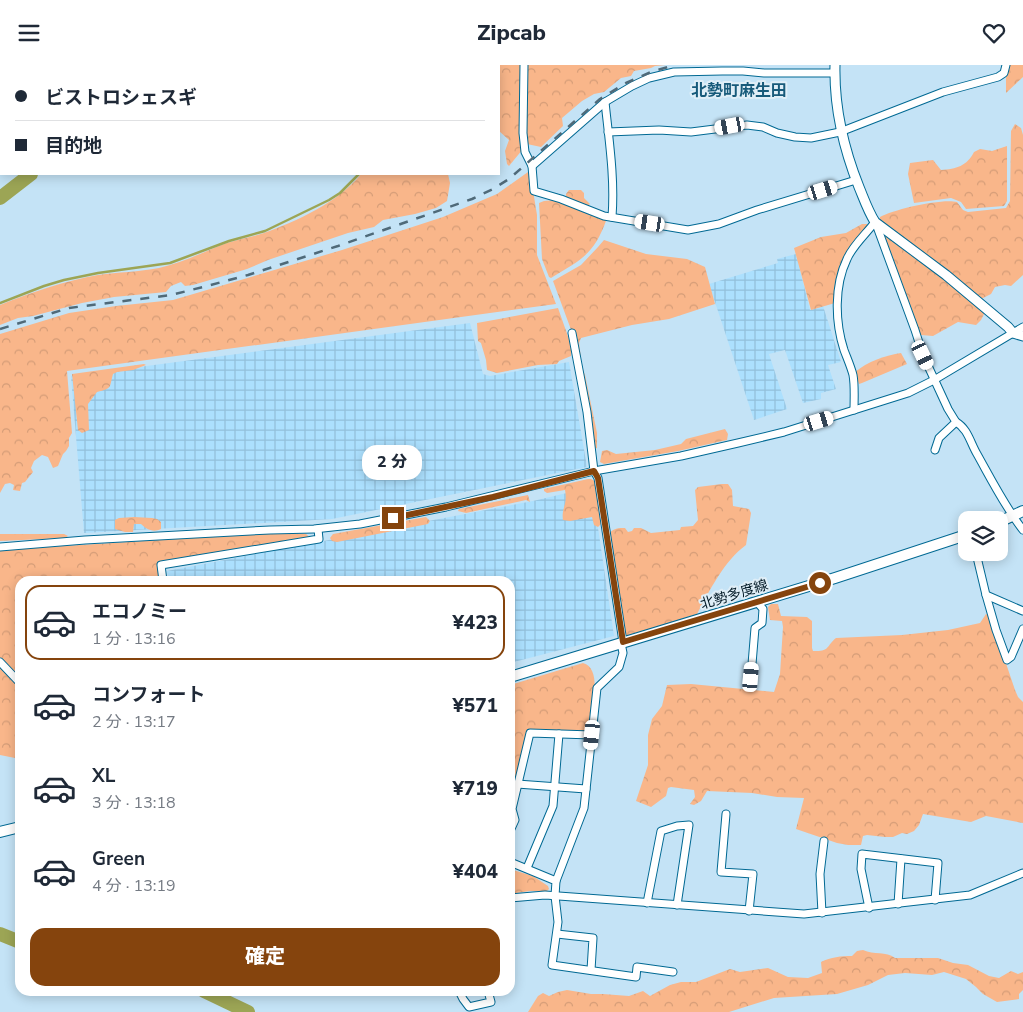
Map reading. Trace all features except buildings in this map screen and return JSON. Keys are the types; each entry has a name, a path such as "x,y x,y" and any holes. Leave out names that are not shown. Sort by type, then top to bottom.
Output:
{"main road":[{"path":"835,69 836,105 840,132 856,180 870,214 876,223 946,275 1008,327 1020,334"},
{"path":"1008,519 1023,511"},
{"name":"北勢多度線","path":"515,675 757,602 958,538"},
{"path":"0,833 15,828"}],"street":[{"path":"524,65 523,133 525,153 532,166 534,191 561,199 604,216 688,230 719,224 757,210 856,180"},
{"path":"608,132 658,130 691,132 747,125 763,127 777,133 795,137 811,138 840,132 943,92 998,77 1004,73 1006,65"},
{"path":"532,166 605,102 649,78 674,72 744,71 764,73 835,69"},
{"path":"605,102 613,201 612,217"},
{"path":"854,410 853,375 844,349 838,318 839,289 846,259 876,223 918,342 934,380 956,421 968,435 975,451 1013,517 1023,530"},
{"path":"572,333 587,412 594,471 599,487 623,653 619,667 597,688 582,816 556,881 554,896 558,915 552,965 636,977 637,967 673,971"},
{"path":"0,547 104,539 318,529 360,524 446,507 594,471 681,456 784,432 908,393 1020,334"},
{"path":"935,450 939,438 956,421"},
{"path":"163,576 161,565 319,539 318,529"},
{"path":"978,561 996,630 1007,659 1011,657 1023,629"},
{"path":"986,595 1023,611"},
{"path":"751,677 755,628 762,623 763,609 757,602"},
{"path":"0,662 15,678"},
{"path":"515,796 530,733 592,735"},
{"path":"527,868 553,806 559,734"},
{"path":"518,784 586,789"},
{"path":"726,814 720,872 753,874 748,911"},
{"path":"647,903 661,831 677,826 689,825 677,905"},
{"path":"822,913 820,874 824,841"},
{"path":"869,907 861,869 862,855 938,863 936,900"},
{"path":"898,904 901,859"},
{"path":"515,864 556,881"},
{"path":"515,898 554,896 804,914 936,900 977,892 1023,873"},
{"path":"557,934 593,938 591,970"},
{"path":"462,996 469,1007 491,1002 489,996"}],"shaded area":[{"path":"796,254 810,310 823,306 841,362 828,365 836,389 821,393 821,399 803,403 785,350 769,354 787,409 754,420 709,284 778,263 777,259"},
{"path":"470,323 483,374 490,376 569,362 587,467 332,519 84,533 71,376"},
{"path":"592,487 614,636 515,662 515,576 168,576 167,571 533,501"}],"green space":[{"path":"500,65 523,65 523,149 509,166 505,151 509,140 500,132"},
{"path":"526,65 666,65 634,71 631,76 621,78 604,92 594,94 582,101 562,118 563,126 541,147 527,144 524,126"},
{"path":"1009,65 1023,65 1023,77 1006,93 1006,78"},
{"path":"1015,124 1021,128 1023,135 1023,275 1011,286 995,287 991,294 981,299 880,221 880,217 907,208 950,201 957,202 963,210 968,212 1006,208 1010,201 1011,131"},
{"path":"1007,146 1007,201 1004,206 966,209 961,202 951,198 914,203 908,174 910,163 933,160 941,170 951,169 964,164 974,152 980,149 992,151"},
{"path":"530,172 537,215 537,255 556,304 67,371 72,433 69,438 69,446 58,466 53,468 48,457 42,455 34,461 31,468 33,472 22,483 20,491 13,490 14,485 10,483 5,484 0,493 0,334 69,313 173,300 342,250 443,217 497,194"},
{"path":"360,175 448,175 450,183 447,201 436,208 383,220 374,227 348,233 247,269 193,285 185,286 181,282 171,286 166,292 114,297 82,303 18,318 0,325 0,305 36,291 73,280 168,266 227,243 264,233 290,223 317,209 352,184"},
{"path":"569,190 581,190 584,193 584,198 590,204 587,206 566,199 566,194"},
{"path":"555,200 595,217 607,218 597,240 586,255 551,278 542,259 539,203"},
{"path":"862,224 867,224 867,228 845,255 839,272 835,303 811,310 794,248 821,237 846,233"},
{"path":"881,233 982,307 985,312 981,320 976,325 958,322 933,336 921,335 918,332"},
{"path":"604,240 646,254 687,259 705,267 715,304 669,319 632,325 581,338 579,343 581,358 578,358 573,335 553,281 581,265"},
{"path":"558,308 571,345 571,356 559,361 557,364 538,365 497,373 487,370 481,343 478,341 477,323"},
{"path":"901,353 907,364 859,384 855,372 860,368 877,359"},
{"path":"146,365 133,370 113,374 110,387 97,392 88,404 89,430 82,433 78,430 72,374"},
{"path":"580,367 582,367 585,375 597,433 597,448 594,449"},
{"path":"725,429 728,434 727,440 604,464 600,462 602,451 607,450 616,454 655,450 681,444 686,439"},
{"path":"588,479 596,482 602,523 598,527 594,525 592,517 570,521 563,520 566,499 565,490 547,493 544,491 544,489"},
{"path":"728,484 732,490 733,506 749,509 751,513 746,545 724,568 697,614 625,637 609,534 614,529 621,528 625,528 628,532 634,528 641,528 651,533 680,530 681,527 693,526 698,520 695,490 698,487"},
{"path":"528,495 530,502 526,500 466,513 458,511 459,509"},
{"path":"134,517 157,519 161,522 161,529 152,530 147,529 141,524 134,524 133,532 115,529 115,520"},
{"path":"426,517 430,521 428,524 337,542 332,541 330,538 333,534"},
{"path":"271,533 306,534 312,539 159,564 161,576 15,576 15,675 0,658 0,550"},
{"path":"0,534 64,534 68,536 65,538 0,541"},
{"path":"771,604 778,604 781,616 807,617 812,621 813,651 822,651 836,638 902,635 948,630 980,623 986,614 990,616 1015,690 1023,702 1023,823 986,816 971,822 923,814 919,825 914,831 907,834 902,833 893,837 867,835 863,836 861,845 848,845 796,829 804,798 707,791 701,801 694,805 690,804 695,797 694,790 671,787 668,788 666,796 651,807 636,801 648,765 648,735 652,719 662,706 667,685 691,684 774,692 780,674 783,627 782,621 770,620 768,607"},
{"path":"583,663 593,673 595,682 594,704 587,733 528,730 515,783 515,683"},
{"path":"0,665 15,683 15,758 0,755"},
{"path":"515,871 533,876 548,886 549,889 547,891 515,893"},
{"path":"863,950 888,954 895,958 938,958 968,965 989,976 999,978 1011,971 1018,974 1023,972 1023,990 1019,994 1019,999 997,1002 983,994 966,979 944,972 932,975 905,973 888,975 868,985 837,994 774,998 729,1012 528,1012 538,996 543,993 549,996 567,990 591,994 629,996 643,991 650,996 670,985 681,982 696,982 730,969 740,972 768,968 788,977 808,978 822,973 821,962 836,957 852,956 857,951"}],"waterway":[{"path":"0,198 30,175"},
{"path":"0,303 64,280 98,273 170,263 229,241 265,231 329,200 340,193 358,175"},
{"path":"0,934 15,940"},
{"path":"214,996 248,1012"}],"railway":[{"path":"0,329 69,308 171,295 248,275 472,199 509,179 600,99 626,83 651,72 675,65"}],"district":[{"name":"北勢町麻生田","path":"739,90"}],"route":[{"path":"393,518 493,497 594,471 598,478 623,642 820,583"}]}
